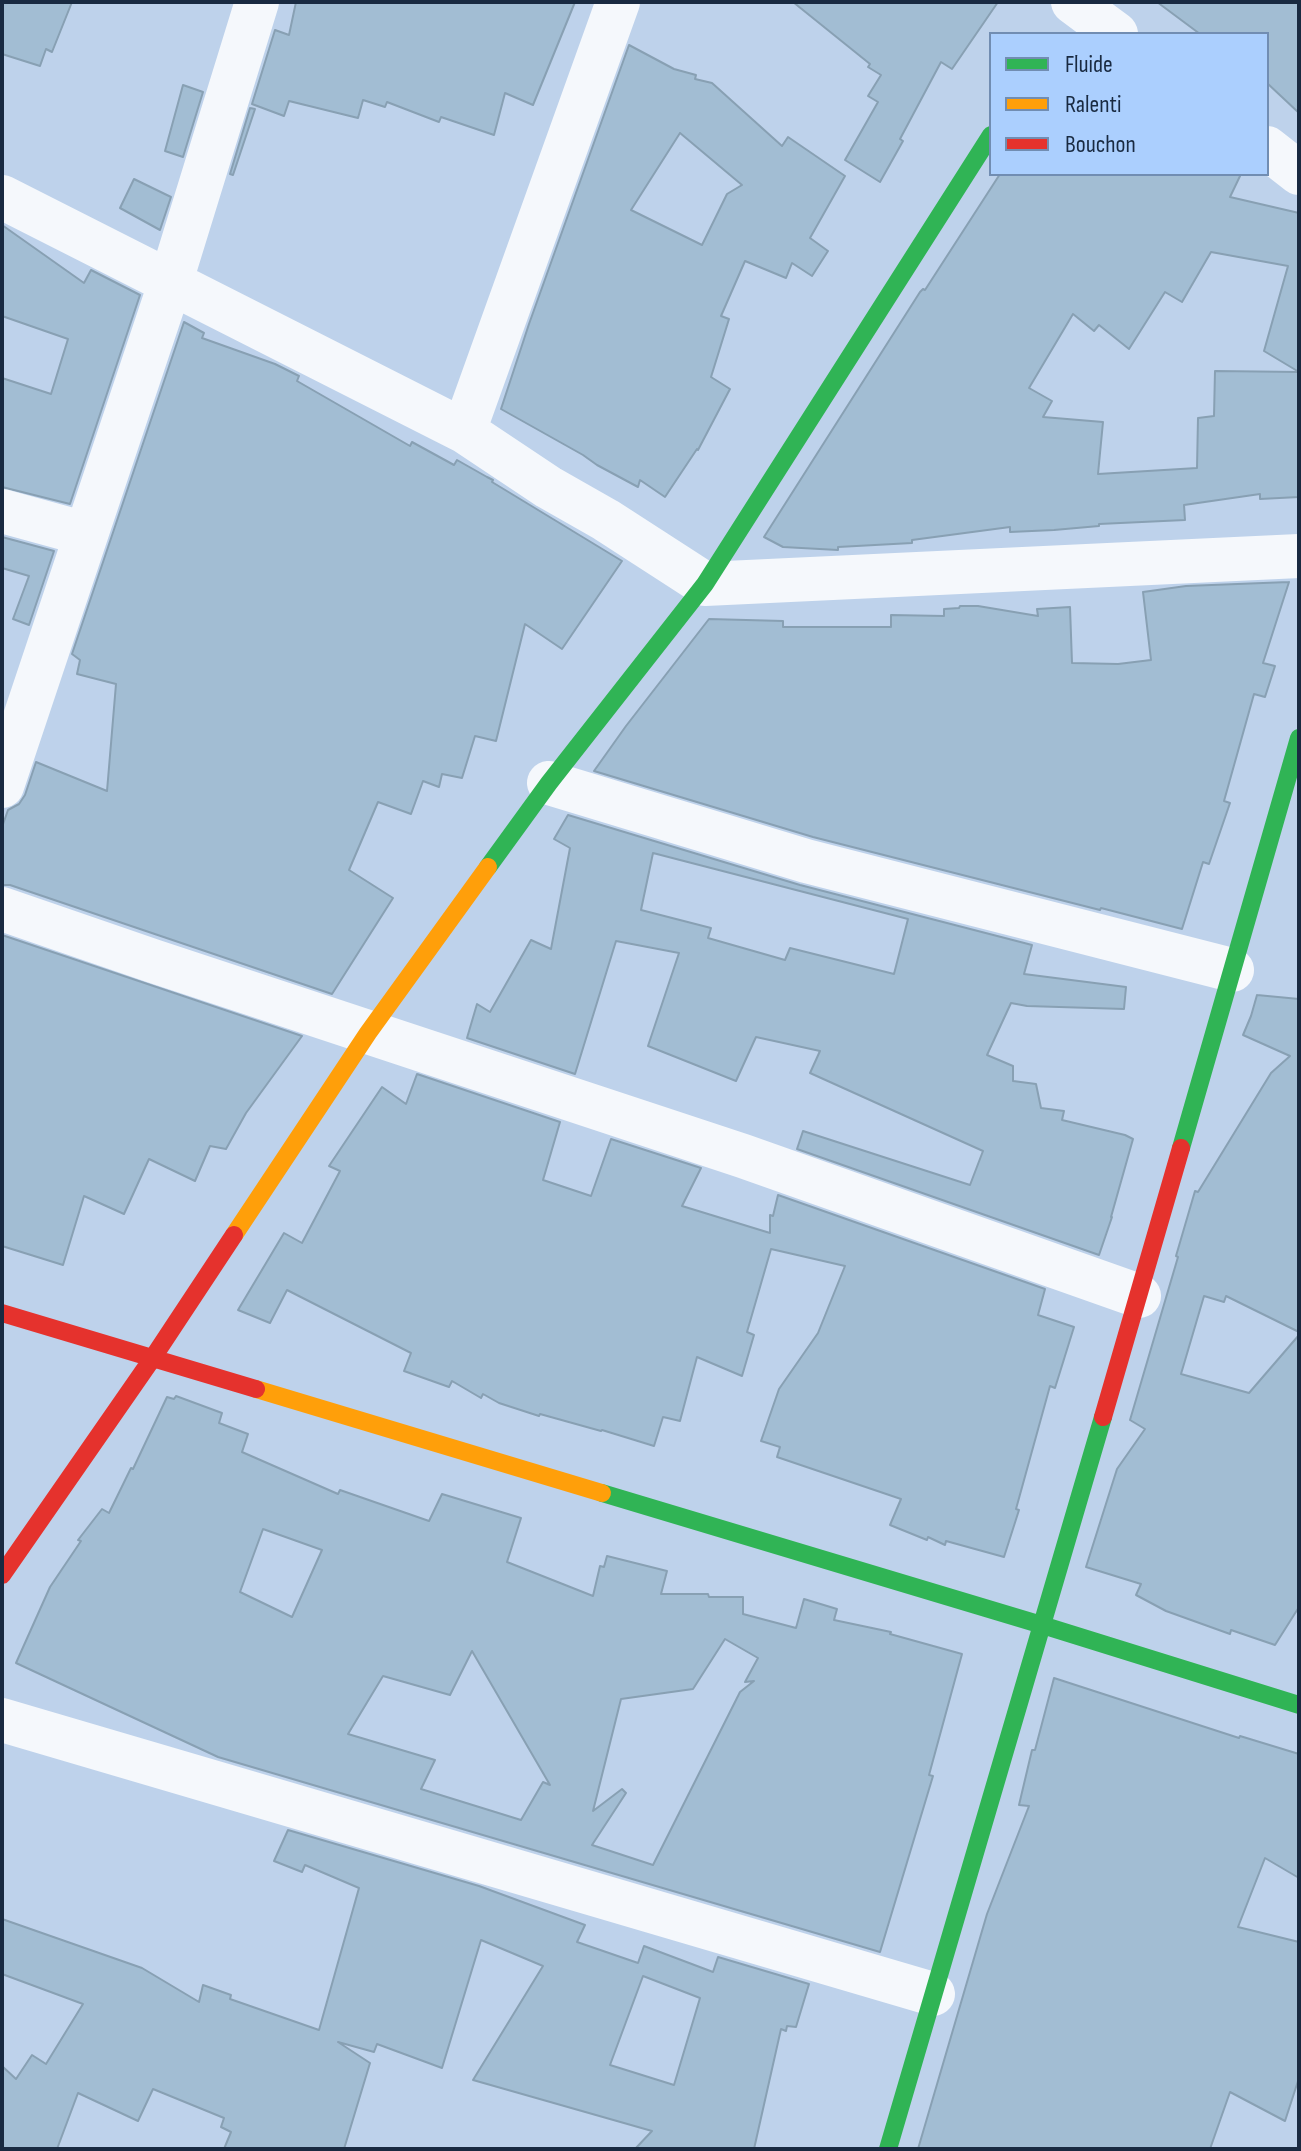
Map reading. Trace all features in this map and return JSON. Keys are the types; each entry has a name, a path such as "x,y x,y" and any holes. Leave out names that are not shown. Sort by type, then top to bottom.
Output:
{"street":[{"path":"2,786 170,284 257,2"},
{"path":"464,431 618,2"},
{"path":"1070,10 1112,32"},
{"path":"2,1575 152,1359 368,1033 549,783 705,584 989,138"},
{"path":"1269,150 1299,173"},
{"path":"2,197 464,431 705,584 1299,556"},
{"path":"2,511 86,534"},
{"path":"888,2149 1139,1296 1299,738"},
{"path":"549,783 806,861 1232,970"},
{"path":"2,909 743,1156 1139,1296"},
{"path":"2,1313 1299,1705"},
{"path":"2,1720 933,1994"}],"building":[{"path":"2,2 72,2 52,52 46,49 40,66 2,54"},
{"path":"296,2 575,2 533,105 505,93 494,135 441,117 439,122 387,102 385,107 363,100 358,118 289,101 284,116 252,104 275,30 289,35"},
{"path":"793,2 998,2 952,69 941,62 880,182 845,160 878,102 868,96 881,75"},
{"path":"1157,2 1299,2 1299,113 1269,85 1269,32 1197,32"},
{"path":"629,45 674,69 696,75 695,79 712,83 782,146 788,137 845,176 810,238 828,251 812,276 792,263 786,278 745,261 721,316 729,319 711,377 730,389 698,450 665,497 640,480 638,487 597,465 501,409","holes":["680,133 742,185 727,194 702,245 631,210"]},
{"path":"183,85 203,92 183,157 165,151"},
{"path":"250,108 255,109 233,175 230,174"},
{"path":"999,176 1240,176 1230,197 1299,213 1299,372 1299,497 1260,499 1260,494 1184,505 1185,520 1010,532 1010,527 912,540 912,543 838,547 838,550 783,547 764,537 920,292 925,290","holes":["1211,252 1288,266 1264,351 1299,372 1215,371 1214,416 1198,418 1197,468 1098,474 1103,422 1043,417 1052,401 1029,388 1073,314 1094,331 1099,325 1129,349 1165,292 1182,302"]},
{"path":"134,179 171,197 160,230 120,208"},
{"path":"2,225 84,283 91,270 140,295 70,504 2,487 2,378 51,394 68,339 2,316"},
{"path":"184,322 204,333 202,338 275,364 299,376 297,381 410,446 412,442 454,465 457,460 622,561 562,649 525,624 496,741 475,736 462,778 442,774 439,787 423,781 411,814 378,802 349,870 393,898 332,994 10,885 2,885 2,827 8,810 19,804 25,795 36,762 107,791 116,684 77,674 80,660 72,654"},
{"path":"2,537 54,551 29,625 13,619 29,576 2,568"},
{"path":"1289,582 1263,663 1275,666 1265,697 1254,694 1224,801 1230,803 1209,864 1203,862 1182,929 813,837 594,771 709,619 783,621 783,627 891,627 891,615 944,616 944,609 960,606 1038,616 1037,609 1070,607 1072,663 1118,664 1151,660 1143,592 1186,586"},
{"path":"568,815 800,885 1032,945 1024,974 1126,987 1124,1009 1011,1003 987,1055 1013,1066 1013,1081 1036,1084 1041,1108 1064,1111 1062,1120 1133,1139 1099,1255 797,1149 803,1131 970,1185 983,1151 810,1073 820,1051 756,1037 736,1081 648,1046 679,953 616,941 575,1074 467,1038 477,1004 490,1012 531,940 551,949 570,848 554,839","holes":["653,853 908,919 894,974 790,948 785,960 708,938 711,928 641,910"]},
{"path":"2,935 302,1036 246,1113 226,1149 210,1146 195,1181 149,1159 124,1214 84,1196 63,1265 2,1246"},
{"path":"1257,995 1299,999 1299,1332 1226,1296 1224,1302 1204,1296 1181,1374 1249,1393 1299,1335 1299,1607 1275,1645 1231,1630 1230,1634 1166,1611 1136,1595 1141,1584 1086,1567 1117,1469 1145,1429 1130,1420 1195,1191 1198,1192 1271,1073 1290,1056 1243,1035"},
{"path":"417,1074 560,1122 543,1180 591,1196 611,1139 701,1168 682,1206 770,1233 770,1215 773,1216 778,1195 1045,1289 1038,1315 1074,1327 1055,1388 1050,1386 1004,1557 946,1541 945,1545 928,1537 927,1540 890,1525 901,1499 777,1457 780,1447 761,1441 779,1389 818,1333 845,1266 771,1249 747,1332 754,1335 742,1376 697,1357 680,1421 663,1417 654,1446 539,1416 499,1403 483,1394 481,1398 452,1381 449,1387 404,1371 411,1353 287,1290 270,1323 238,1310 284,1233 302,1243 340,1171 329,1166 382,1087 406,1104"},
{"path":"176,1396 222,1413 219,1423 248,1434 242,1452 338,1494 340,1490 429,1521 442,1494 521,1518 507,1562 593,1596 600,1566 604,1567 607,1556 667,1571 661,1594 743,1597 743,1614 796,1628 804,1599 837,1609 834,1620 891,1632 962,1654 929,1775 933,1776 880,1952 218,1757 16,1663 50,1587 81,1541 78,1540 102,1509 109,1513 167,1397 174,1399","holes":["263,1529 322,1550 292,1617 240,1592","725,1639 758,1658 745,1682 754,1681 740,1692 653,1865 592,1845 626,1793 622,1789 593,1811 621,1699 693,1689","472,1651 550,1785 543,1782 521,1820 421,1789 435,1760 348,1734 383,1676 450,1695"]},
{"path":"1054,1678 1239,1738 1299,1754 1299,1878 1265,1858 1238,1927 1299,1942 1299,2078 1285,2121 1230,2092 1210,2149 918,2149 987,1914 1029,1806 1019,1805"},
{"path":"288,1830 479,1886 585,1925 577,1942 638,1963 644,1946 713,1972 718,1957 809,1984 796,2027 787,2026 786,2031 781,2029 754,2149 635,2149 652,2131 473,2080 543,1966 481,1940 442,2068 377,2044 374,2052 338,2042 370,2063 344,2149 224,2149 231,2132 221,2127 224,2118 153,2089 138,2121 78,2093 57,2149 2,2149 2,2066 16,2079 32,2055 46,2064 83,2004 2,1974 2,1919 142,1968 199,2002 203,1985 231,1995 230,1999 319,2030 359,1888 305,1865 302,1872 274,1861","holes":["643,1976 700,1998 674,2085 610,2065"]}],"traffic: fast":[{"path":"488,867 549,783 705,584 989,138"},
{"path":"1181,1148 1299,738"},
{"path":"888,2149 1103,1417"},
{"path":"602,1493 1299,1705"}],"traffic: slow":[{"path":"234,1235 368,1033 488,867"},
{"path":"256,1389 602,1493"}],"traffic: jam":[{"path":"1103,1417 1181,1148"},
{"path":"2,1575 234,1235"},
{"path":"2,1313 256,1389"}]}
